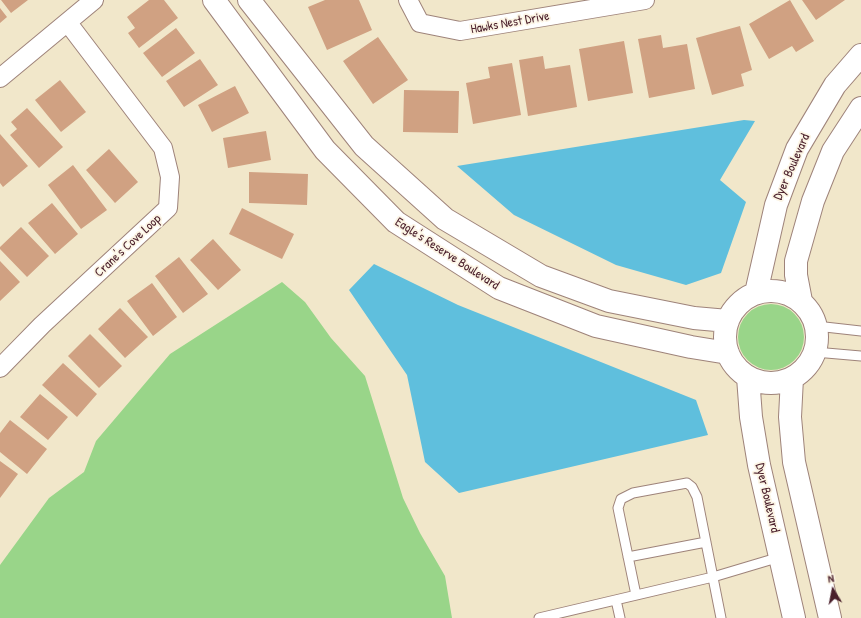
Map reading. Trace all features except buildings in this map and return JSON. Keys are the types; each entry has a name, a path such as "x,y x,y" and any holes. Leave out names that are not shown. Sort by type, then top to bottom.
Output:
{"street":[{"path":"0,78 94,0"},
{"name":"Eagle's Reserve Boulevard","path":"214,0 325,150 396,222 498,288 596,326 691,347 728,352"},
{"path":"249,0 364,146 445,219 541,276 609,301 694,318 728,321"},
{"name":"Hawks Nest Drive","path":"408,0 420,23 460,31 623,2"},
{"path":"623,2 645,0"},
{"name":"Crane's Cove Loop","path":"0,368 42,325 168,208 170,177 163,148 68,23"},
{"name":"Dyer Boulevard","path":"756,293 776,205 797,149 835,85 861,55"},
{"path":"801,302 796,275 796,261 813,201 833,151 861,108"},
{"path":"772,290 787,293 801,302 811,313 816,326 815,352 806,367 792,378 778,382 762,382 748,376 736,366 728,352 725,337 728,321 734,309 744,300 756,293 772,290"},
{"name":"Dyer Boulevard","path":"748,376 759,465 794,618"},
{"path":"792,378 790,417 794,462 830,618"}],"lane":[{"path":"816,326 861,332"},
{"path":"815,352 861,356"},
{"path":"636,595 618,508 621,499 633,493 687,483 692,487 697,496 721,618"},
{"path":"628,557 706,542"},
{"path":"539,618 713,577 780,557"},
{"path":"616,600 620,618"}],"green space":[{"path":"282,282 305,302 331,338 365,376 403,498 420,533 445,576 452,618 0,618 0,565 49,498 84,472 96,441 170,354"},
{"path":"771,304 784,307 794,314 801,324 804,337 801,350 794,360 784,367 771,370 758,367 748,360 741,350 738,337 741,324 748,314 758,307"}],"water":[{"path":"744,120 755,121 720,180 746,202 721,273 686,285 616,265 514,215 457,166"},
{"path":"374,264 458,305 696,400 708,435 459,493 425,462 407,375 349,290"}]}
